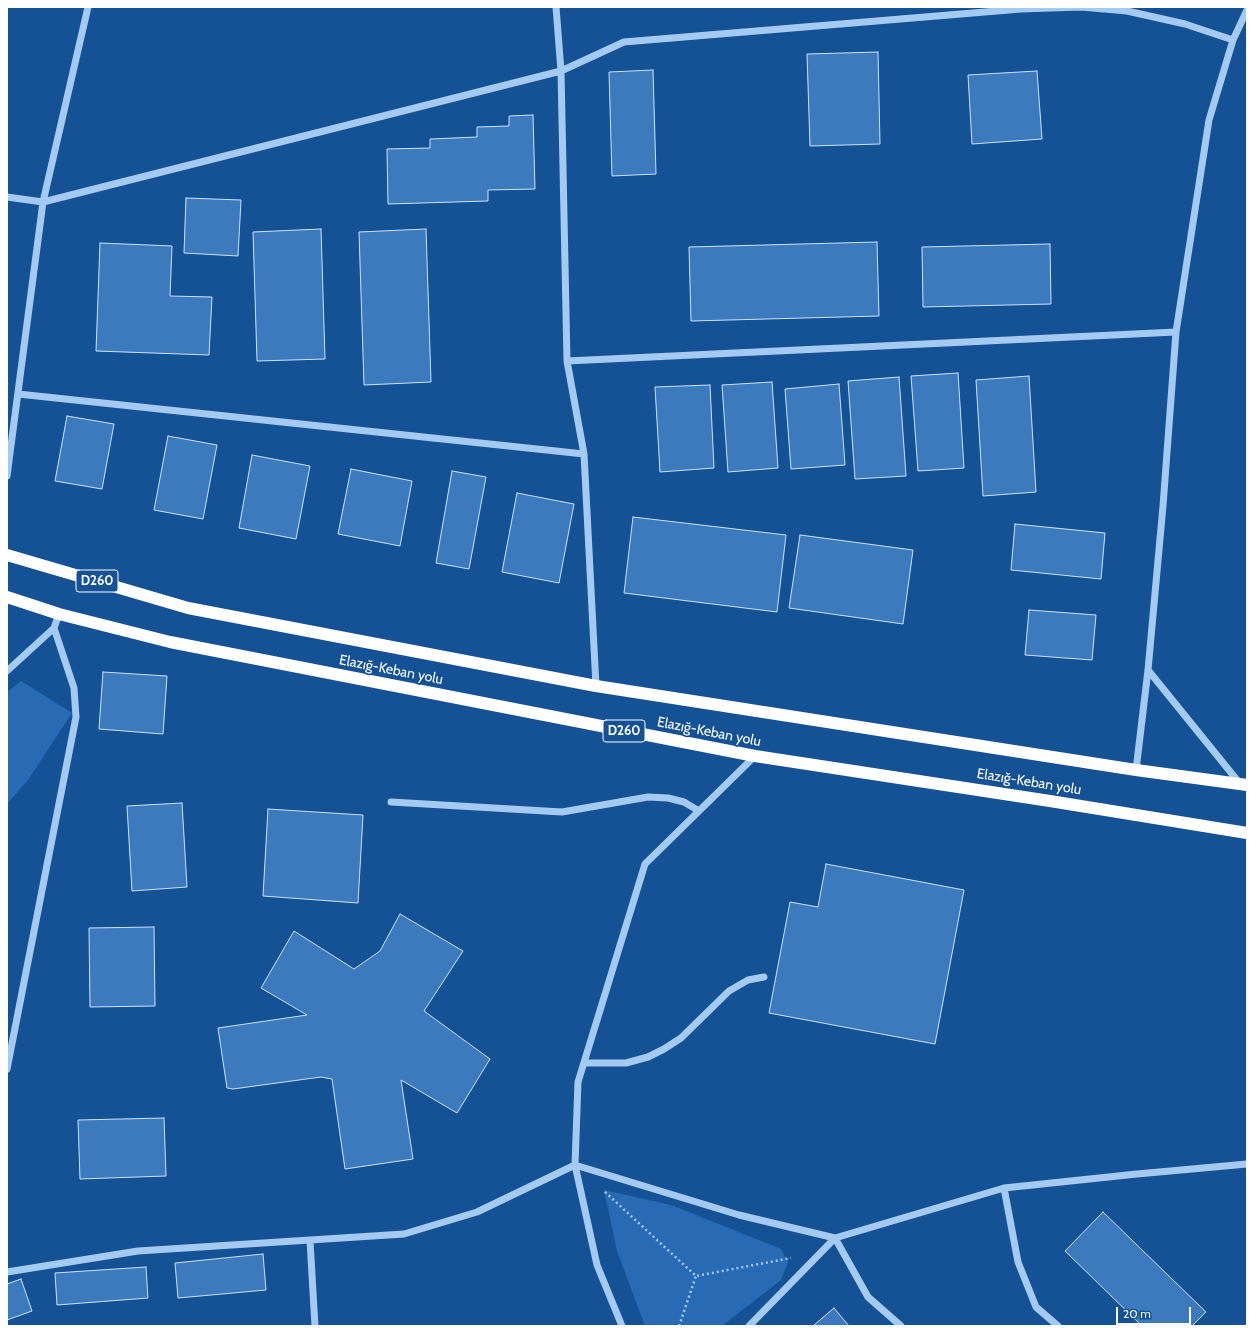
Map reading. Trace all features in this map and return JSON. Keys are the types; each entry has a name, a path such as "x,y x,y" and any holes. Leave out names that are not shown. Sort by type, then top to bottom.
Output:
{"highway":[{"name":"Elazığ-Keban yolu","path":"7,555 188,608 596,686 1136,770 1244,785"},
{"name":"Elazığ-Keban yolu","path":"7,598 59,614 170,642 755,756 1247,833"}],"street":[{"path":"7,476 43,202 88,7"},
{"path":"556,7 561,72 568,361 584,454 596,686"},
{"path":"7,197 43,202 561,72 624,42 1021,9 1081,7 1127,11 1185,24 1234,40"},
{"path":"1136,770 1148,670 1163,506 1176,332 1209,120 1234,40 1247,10"},
{"path":"568,361 1176,332"},
{"path":"18,394 584,454"},
{"path":"9,667 54,628 59,614"},
{"path":"8,1070 76,717 74,688 54,628"},
{"path":"1148,670 1244,785"},
{"path":"622,1326 597,1265 575,1165 578,1082 644,864 755,756"},
{"path":"391,802 562,812 648,797 668,798 684,802 699,811"},
{"path":"584,1063 626,1063 648,1057 681,1038 729,991 748,980 764,977"},
{"path":"749,1326 835,1238 1004,1188 1247,1164"},
{"path":"7,1272 138,1252 404,1234 477,1212 575,1165 739,1215 835,1238 868,1297 901,1326"},
{"path":"1004,1188 1018,1262 1036,1307 1058,1326"},
{"path":"310,1241 315,1326"}],"path":[{"path":"604,1191 696,1276"},
{"path":"696,1276 820,1253"},
{"path":"679,1326 696,1276"}],"shaded area":[{"path":"21,681 72,713 28,780 7,804 7,692"},
{"path":"604,1190 671,1205 781,1249 788,1262 781,1280 722,1326 645,1326 617,1251"}],"building":[{"path":"878,52 880,144 810,146 807,54"},
{"path":"653,70 656,174 612,176 609,72"},
{"path":"1037,71 1042,139 972,144 968,75"},
{"path":"533,115 535,189 488,190 488,201 388,204 387,149 430,148 430,139 477,137 477,127 509,126 509,116"},
{"path":"186,198 241,200 238,256 184,253"},
{"path":"321,229 325,359 257,361 253,232"},
{"path":"426,229 431,382 364,385 359,232"},
{"path":"877,242 879,316 691,321 689,247"},
{"path":"100,243 172,246 170,296 212,297 209,355 96,351"},
{"path":"1050,244 1051,304 923,307 922,247"},
{"path":"958,373 964,468 918,471 911,376"},
{"path":"1029,376 1036,492 983,496 976,380"},
{"path":"899,377 906,476 855,479 848,381"},
{"path":"772,382 778,468 728,472 722,385"},
{"path":"839,384 845,465 791,469 785,389"},
{"path":"710,385 714,468 660,472 655,387"},
{"path":"67,416 114,424 102,489 55,481"},
{"path":"168,436 217,445 203,519 154,510"},
{"path":"252,455 310,466 296,539 239,528"},
{"path":"351,469 412,481 400,546 338,534"},
{"path":"452,471 486,477 469,569 436,563"},
{"path":"517,493 574,504 559,583 502,572"},
{"path":"633,517 786,535 777,612 624,593"},
{"path":"1015,524 1105,533 1101,579 1011,570"},
{"path":"800,535 913,550 903,624 789,608"},
{"path":"1029,610 1096,615 1092,660 1025,655"},
{"path":"103,672 167,676 163,734 99,729"},
{"path":"182,803 187,887 132,891 127,806"},
{"path":"268,809 363,815 358,903 263,896"},
{"path":"826,864 964,890 935,1044 769,1013 790,902 818,907"},
{"path":"400,914 463,951 424,1011 490,1059 457,1113 401,1080 413,1159 345,1169 332,1079 321,1077 233,1089 227,1088 218,1028 307,1015 261,988 294,931 354,969 380,951"},
{"path":"154,927 155,1006 90,1007 89,928"},
{"path":"164,1118 166,1176 80,1179 78,1120"},
{"path":"1103,1212 1206,1312 1192,1326 1142,1326 1065,1251"},
{"path":"263,1254 266,1290 178,1298 175,1263"},
{"path":"146,1267 148,1298 57,1305 55,1273"},
{"path":"21,1279 32,1311 7,1320 7,1284"},
{"path":"834,1308 849,1326 813,1326"}]}
